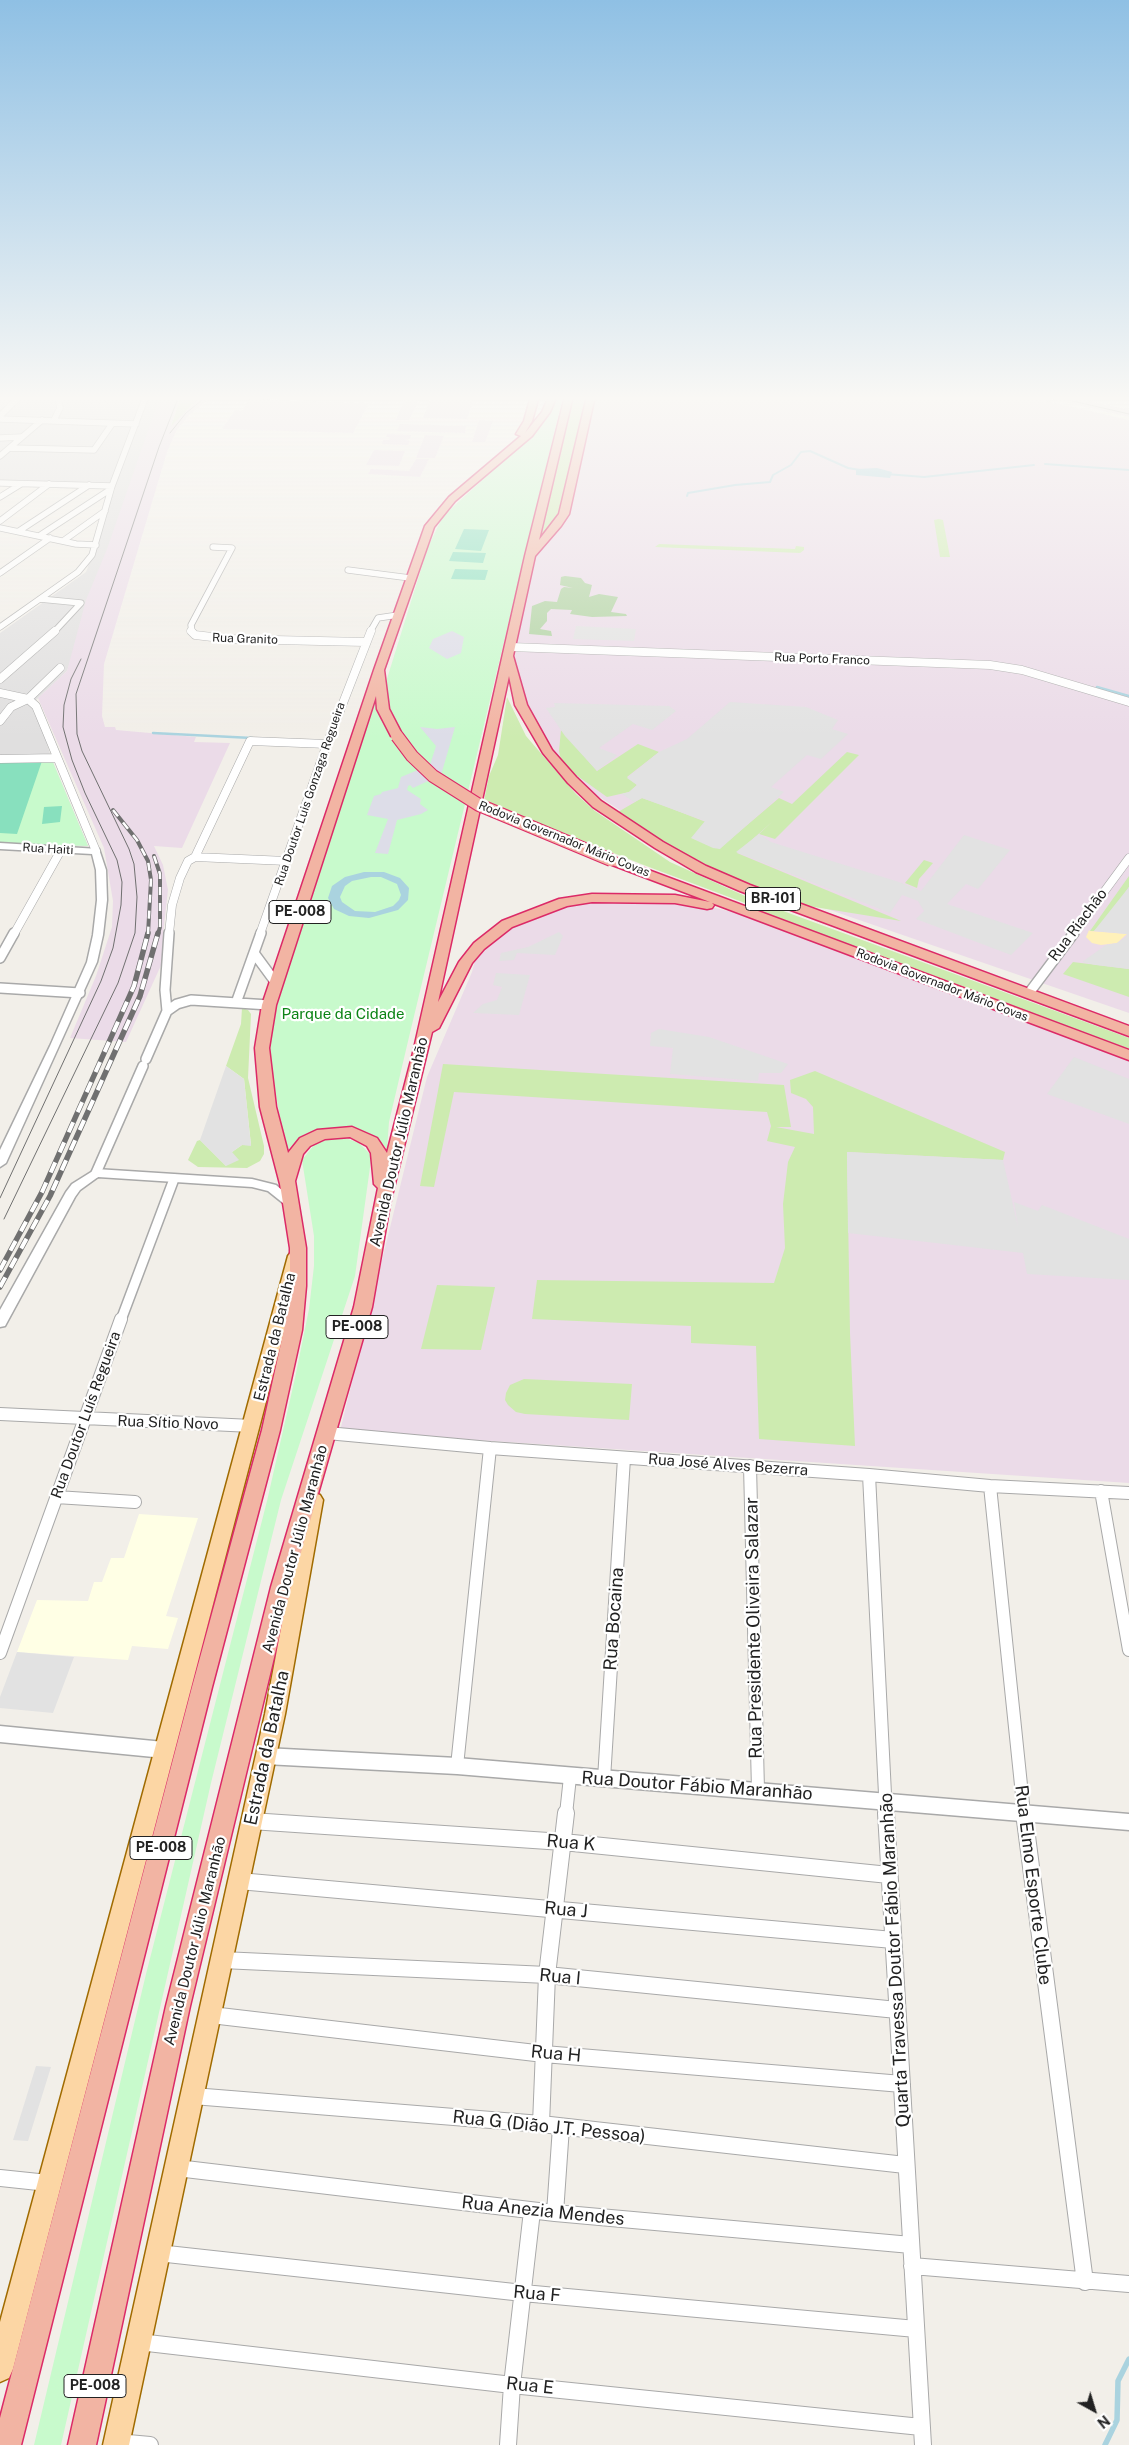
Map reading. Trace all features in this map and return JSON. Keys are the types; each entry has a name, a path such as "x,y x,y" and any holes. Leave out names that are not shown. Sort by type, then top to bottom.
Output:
{"highway":[{"name":"Rodovia Governador Mário Covas","path":"442,510 434,519 410,578 379,670 383,709 397,736 412,756 433,776 479,805 611,860 1129,1055"},
{"name":"Rodovia Governador Mário Covas","path":"545,510 530,556 510,650 521,705 547,751 572,780 597,804 637,832 701,869 745,888 1129,1031"},
{"path":"530,556 558,524 564,510"},
{"name":"Avenida Doutor Júlio Maranhão","path":"82,2445 178,2006 281,1587 363,1307 382,1204 420,1053 510,650"},
{"name":"PE-008","path":"7,2445 202,1687 271,1430 293,1330 298,1286 298,1248 288,1184 268,1107 262,1048 269,1005 379,670"},
{"path":"420,1053 466,962 475,951 507,924 539,911 564,902 592,898 675,898 777,922"},
{"path":"288,1184 296,1152 306,1142 322,1134 352,1132 372,1142 379,1152 382,1204"}],"main road":[{"name":"Estrada da Batalha","path":"252,1426 298,1248"},
{"path":"0,2369 48,2183 252,1426"},
{"name":"Estrada da Batalha","path":"211,2015 291,1632 325,1441"},
{"path":"116,2443 211,2015"}],"street":[{"path":"0,521 14,510"},
{"path":"19,532 52,510"},
{"path":"39,536 78,510"},
{"path":"63,541 105,511"},
{"path":"0,627 4,621 40,599 78,572 87,562 96,545 105,511"},
{"path":"0,528 63,541 96,545"},
{"path":"0,573 50,538"},
{"name":"Rua Granito","path":"214,547 232,548 191,625 191,631 195,635 229,639 365,642"},
{"path":"348,570 410,578"},
{"path":"0,679 28,657 80,604 79,602 40,599"},
{"name":"Rua Doutor Luis Gonzaga Regueira","path":"236,1003 287,861 326,744 365,642 378,618 398,615"},
{"name":"Rua Porto Franco","path":"510,650 990,665 1022,670 1129,702"},
{"path":"0,721 11,707 28,699 49,681 60,668"},
{"path":"0,693 28,699 36,706 96,851 101,870 102,900 98,936 92,962 80,993 0,1163"},
{"path":"168,1012 166,980 172,905 185,864 195,857 250,741 326,744"},
{"path":"0,759 57,758"},
{"name":"Rua Haiti","path":"0,846 96,851"},
{"path":"0,958 61,850"},
{"path":"195,857 287,861"},
{"name":"Rua Riachão","path":"1029,993 1129,858"},
{"path":"254,953 276,983"},
{"path":"0,988 80,993"},
{"path":"0,1322 70,1195 76,1186 96,1173 168,1012 177,1004 191,1000 269,1005"},
{"path":"96,1173 263,1185 279,1192 292,1204"},
{"name":"Rua Doutor Luís Regueira","path":"0,1652 84,1419 174,1179"},
{"name":"Rua Sítio Novo","path":"0,1414 252,1426"},
{"name":"Rua José Alves Bezerra","path":"325,1441 490,1448 869,1475 990,1486 1129,1492"},
{"path":"457,1766 490,1448"},
{"name":"Rua Bocaina","path":"604,1779 624,1458"},
{"name":"Rua Presidente Oliveira Salazar","path":"750,1466 758,1790"},
{"name":"Quarta Travessa Doutor Fábio Maranhão","path":"869,1475 892,1940 923,2445"},
{"name":"Rua Elmo Esporte Clube","path":"990,1486 1024,1813 1084,2282"},
{"path":"1101,1491 1129,1650"},
{"path":"56,1497 134,1502"},
{"path":"0,1734 164,1750"},
{"name":"Rua Doutor Fábio Maranhão","path":"265,1756 457,1766 570,1777 886,1800 1129,1822"},
{"path":"541,2124 546,1975 570,1777"},
{"name":"Rua K","path":"251,1821 563,1842 889,1875"},
{"name":"Rua J","path":"239,1881 892,1940"},
{"name":"Rua I","path":"222,1960 546,1975 897,2010"},
{"name":"Rua H","path":"211,2015 544,2054 902,2084"},
{"name":"Rua G (Dião J.T. Pessoa)","path":"193,2096 541,2124 906,2165"},
{"path":"555,2213 561,2127"},
{"name":"Rua Anezia Mendes","path":"177,2168 532,2211 911,2245"},
{"path":"0,2178 48,2183"},
{"path":"508,2445 512,2385 532,2211"},
{"name":"Rua F","path":"158,2253 523,2293 916,2329"},
{"path":"912,2266 1084,2282 1129,2284"},
{"name":"Rua E","path":"139,2342 512,2385 922,2427"},
{"path":"116,2443 150,2445"}],"shaded area":[{"path":"108,510 126,510 67,671 34,702 52,760 88,846 0,844 0,633 86,572"},
{"path":"120,510 150,510 104,664 102,716 105,727 115,727 116,730 196,737 194,742 230,743 182,848 154,846 163,865 168,890 163,934 163,961 126,1042 70,1038 96,976 112,927 113,901 104,848 38,698 67,671 86,600"},
{"path":"548,510 1129,510 1129,1013 746,881 688,854 573,780 531,726 514,669 520,601 528,563"},
{"path":"576,626 636,629 634,641 573,639"},
{"path":"452,631 464,637 461,653 447,659 429,648 433,639"},
{"path":"730,702 806,707 838,720 832,729 848,734 821,759 807,755 771,787 784,792 720,849 713,848 691,838 705,821 642,798 634,802 622,794 629,792 637,785 627,778 659,752 687,739"},
{"path":"554,703 669,706 676,711 652,730 633,724 599,748 617,755 597,771 565,736 546,708 555,707"},
{"path":"420,727 437,729 455,727 441,775 413,788 410,785 408,786 407,790 421,799 420,804 428,810 421,814 397,820 388,854 375,853 388,819 367,815 374,796 398,788 401,777 430,765 436,746"},
{"path":"759,834 771,842 899,882 921,891 964,835 1010,850 978,889 966,884 947,904 1033,933 1011,955 916,919 924,911 918,901 902,895 890,913 736,852"},
{"path":"1129,887 1129,969 1082,962 1106,945 1117,943 1126,937 1127,934 1094,931"},
{"path":"587,899 675,899 777,922 1129,1054 1129,1483 340,1431 427,1077 472,972 479,946 507,924"},
{"path":"559,932 563,936 555,955 517,953 514,960 499,961 501,953 528,947"},
{"path":"496,973 530,975 519,1015 473,1013 483,1004 497,1000 502,987 493,985"},
{"path":"659,1029 709,1037 788,1064 781,1073 759,1073 758,1081 670,1074 673,1048 650,1046 651,1033"},
{"path":"1074,1057 1129,1079 1129,1124 1047,1094"},
{"path":"226,1066 244,1079 251,1146 242,1145 232,1152 239,1160 226,1166 200,1140"},
{"path":"847,1152 1003,1160 1018,1227 1014,1202 1038,1211 1042,1205 1129,1239 1129,1280 1027,1274 1023,1253 848,1233"},
{"path":"139,1514 198,1518 166,1616 178,1618 168,1649 132,1646 128,1660 17,1652 37,1600 88,1601 94,1582 102,1582 111,1558 124,1558"},
{"path":"17,1652 74,1657 53,1713 0,1708 0,1697"},
{"path":"36,2066 51,2067 28,2141 13,2140"}],"green space":[{"name":"Parque da Cidade","path":"449,510 536,510 389,1122 387,1149 376,1138 352,1128 329,1129 305,1134 286,1151 267,1044 270,1019 371,709 385,685 428,547 443,516"},
{"path":"542,510 565,510 564,514 530,556"},
{"path":"934,520 943,520 950,557 940,557"},
{"path":"464,529 489,530 481,551 455,549"},
{"path":"659,544 795,549 796,546 804,547 804,550 800,553 655,547"},
{"path":"453,552 486,553 483,563 449,561"},
{"path":"455,569 488,570 485,580 451,579"},
{"path":"561,577 581,578 585,583 592,585 589,597 599,594 618,597 611,612 626,614 627,616 592,617 570,614 572,610 551,609 547,613 547,621 540,629 551,631 552,636 529,634 532,606 545,601 557,602 561,589 564,587 573,588 560,585"},
{"path":"507,697 526,736 576,794 595,811 670,862 756,901 1129,1038 1129,1049 772,917 753,906 641,864 484,801 489,776 498,755"},
{"path":"561,730 597,771 638,744 659,752 627,777 637,785 629,792 607,797 562,765 559,751"},
{"path":"847,752 859,755 775,839 759,834 773,821 737,853 901,921 808,906 751,885 694,861 618,812 642,798 662,805 706,822 719,849 779,798 792,804"},
{"path":"0,760 52,760 88,846 0,843"},
{"path":"0,760 42,761 17,834 0,833"},
{"path":"62,806 60,822 42,824 44,807"},
{"path":"924,860 933,863 919,879 917,888 905,883"},
{"path":"1129,876 1129,887 1108,917 1094,931 1090,931"},
{"path":"1073,962 1129,969 1129,997 1063,974"},
{"path":"242,1008 248,1010 251,1014 248,1078 264,1146 264,1154 260,1161 247,1168 198,1167 188,1160 197,1141 200,1140 226,1166 232,1152 242,1145 251,1145 244,1079 226,1066 241,1024"},
{"path":"443,1064 784,1085 791,1127 776,1127 814,1134 813,1107 806,1099 791,1093 790,1080 815,1071 1005,1152 1003,1160 847,1152 850,1333 855,1446 759,1439 756,1346 691,1343 691,1326 532,1319 537,1280 774,1283 785,1248 783,1204 788,1162 795,1147 767,1141 771,1126 767,1112 454,1092 434,1187 420,1186"},
{"path":"330,1138 345,1138 359,1143 369,1153 371,1160 355,1276 281,1500 211,1783 61,2445 34,2445 146,1974 267,1501 295,1378 309,1309 314,1266 314,1236 302,1160 314,1145"},
{"path":"437,1285 495,1287 481,1350 421,1349"},
{"path":"524,1379 632,1384 629,1420 516,1412 505,1400 506,1393 510,1385"}],"sand":[{"path":"1089,930 1127,934 1117,943 1101,945 1092,943 1086,937"}],"water":[{"path":"364,872 384,872 400,878 409,888 408,900 398,910 369,918 349,916 334,909 328,898 332,886 345,877","holes":["381,877 397,884 401,895 393,906 375,912 355,911 342,902 340,897 345,886 352,881"]}],"waterway":[{"path":"1097,687 1129,696"},
{"path":"153,733 252,738"},
{"path":"1105,2445 1117,2420 1118,2381 1129,2359"}],"tram line":[{"path":"4,1219 118,983 135,933 137,897 134,864 129,849 82,751 77,734 76,694 138,510"},
{"path":"0,1198 101,981 113,948 121,905 122,882 117,860 85,793 72,760 63,727 64,705 71,679 81,659"}],"railway":[{"path":"113,810 137,840 148,861 151,880 148,934"},
{"path":"154,856 160,874 160,927 158,934"},
{"path":"0,1270 42,1192 134,986 148,933"},
{"path":"0,1287 50,1196 140,996 158,933"}]}
